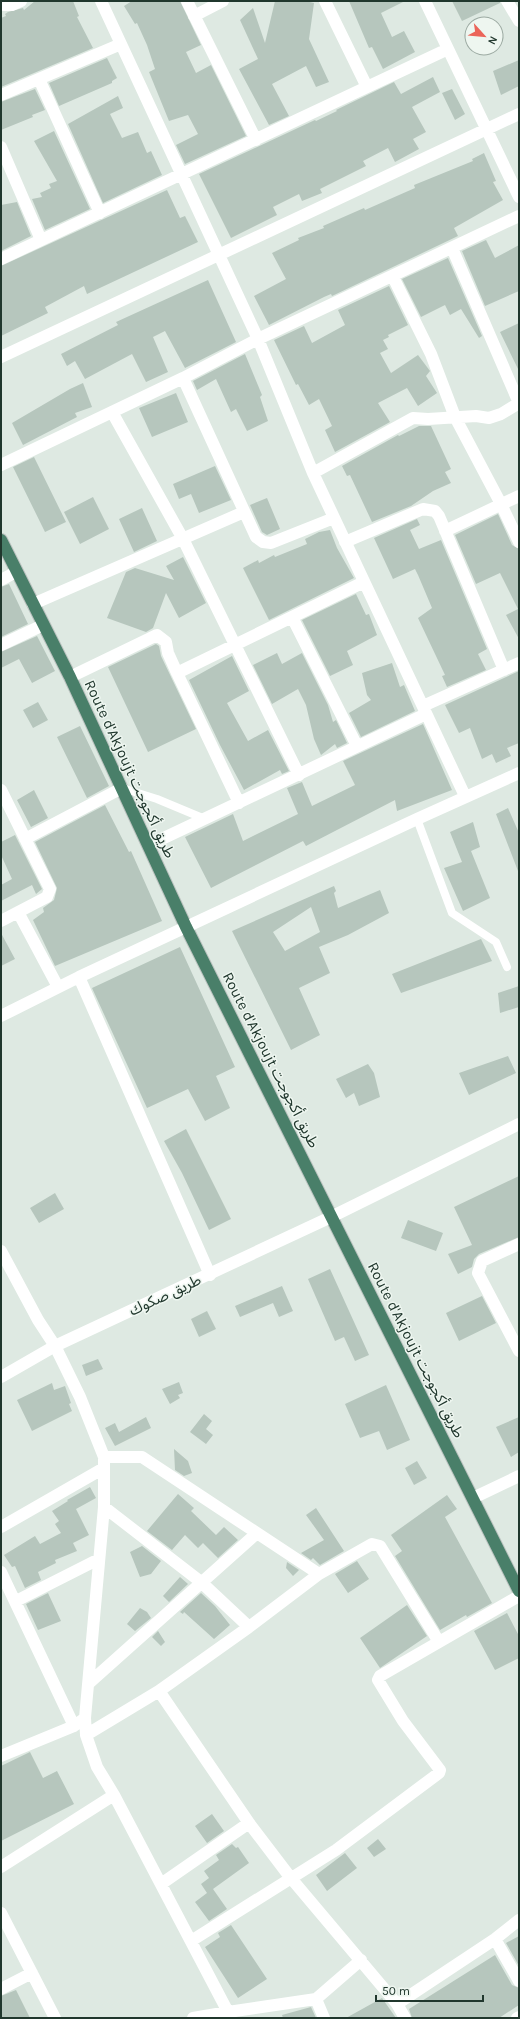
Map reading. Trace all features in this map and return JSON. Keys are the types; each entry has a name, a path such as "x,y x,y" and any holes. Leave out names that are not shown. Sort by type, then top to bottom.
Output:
{"highway":[{"name":"Route d'Akjoujt طريق أكجوجت","path":"1,540 70,677 186,927 519,1591"}],"street":[{"path":"2,4 12,4 21,1"},
{"path":"187,1 256,140"},
{"path":"194,16 222,1"},
{"path":"325,1 367,87"},
{"path":"425,1 519,197"},
{"path":"507,1 519,22"},
{"path":"105,2 121,44 258,339 312,473 465,796"},
{"path":"1,95 121,44"},
{"path":"1,259 448,49"},
{"path":"39,79 100,213"},
{"path":"1,357 519,114"},
{"path":"1,147 41,240"},
{"path":"1,465 183,378 258,339 519,216"},
{"path":"312,473 413,418 476,416 490,418 501,414 519,403 452,248"},
{"path":"393,276 430,354 455,417 501,504 519,542"},
{"path":"183,378 256,537 263,542 271,543 334,518"},
{"path":"112,412 183,539 299,775"},
{"path":"445,531 519,496"},
{"path":"345,542 423,509 435,510 504,670"},
{"path":"33,604 244,512"},
{"path":"1,580 16,572"},
{"path":"177,673 364,582"},
{"path":"292,617 357,746"},
{"path":"1,645 43,625"},
{"path":"70,677 157,635 166,642 168,653 177,673 239,803"},
{"path":"149,845 299,775 424,710 519,663"},
{"path":"1,1016 79,977 465,796 519,773"},
{"path":"25,839 122,788"},
{"path":"1,790 50,889 47,897 2,919"},
{"path":"18,912 58,987"},
{"path":"79,977 210,1274"},
{"name":"طريق صكوك","path":"1,1377 55,1346 331,1217 519,1124"},
{"path":"519,1244 482,1261 478,1273 519,1351"},
{"path":"1,1251 38,1320 55,1346 80,1398 104,1463 104,1507 85,1718 86,1735 97,1767 114,1795 228,2012"},
{"path":"1,1527 104,1463 142,1457 319,1574"},
{"path":"473,1498 519,1476"},
{"path":"104,1507 201,1582 249,1628"},
{"path":"88,1684 257,1533"},
{"path":"86,1735 159,1691 249,1628 319,1574 372,1544 380,1546 439,1642"},
{"path":"16,1601 99,1559"},
{"path":"1,1572 74,1726"},
{"path":"191,1942 290,1877 336,1850 439,1774 440,1770 403,1721 378,1680 380,1676 519,1596"},
{"path":"159,1691 249,1823 290,1877 397,2004 405,2018"},
{"path":"1,1756 74,1726 85,1718"},
{"path":"1,1866 114,1795"},
{"path":"161,1884 249,1823"},
{"path":"1,1912 55,2018"},
{"path":"397,2004 495,1939 519,1920"},
{"path":"495,1939 519,1981"},
{"path":"193,2018 316,1999 361,1960"},
{"path":"1,1989 32,1973"},
{"path":"316,1999 324,2018"}],"lane":[{"path":"122,788 158,800 206,819"},
{"path":"416,819 452,913 496,942 507,966"}],"building":[{"path":"35,1 73,1 79,16 77,17 93,48 1,87 1,18 6,16 5,14 8,12 23,8 24,10"},
{"path":"132,1 180,1 201,45 186,52 196,73 211,65 246,136 185,164 176,145 198,134 188,115 169,121 149,72 155,69 147,45 137,23 135,24 124,6"},
{"path":"275,1 305,1 314,3 309,39 329,82 316,87 306,66 272,84 289,116 269,125 239,69 258,59 240,20 253,8 265,43"},
{"path":"349,1 405,1 381,13 392,37 404,31 415,52 383,69 372,47 369,48"},
{"path":"452,1 500,1 500,3 473,16 464,16 464,20 462,21"},
{"path":"107,58 117,78 112,81 112,83 59,106 49,83"},
{"path":"519,60 519,86 501,95 493,71"},
{"path":"433,77 440,92 412,107 426,132 413,139 419,149 395,162 388,148 363,161 366,166 320,189 322,193 302,201 299,194 273,207 277,215 231,238 199,174 315,120 316,121 394,82 401,94"},
{"path":"35,89 45,110 32,115 33,117 1,130 1,102"},
{"path":"452,89 465,114 455,120 442,93"},
{"path":"118,96 123,108 110,114 122,138 138,132 147,153 151,151 162,175 103,203 68,124"},
{"path":"54,131 90,209 45,230 32,199 42,197 40,193 51,188 49,184 57,181 34,141"},
{"path":"484,153 496,181 493,182 503,200 454,228 458,236 332,296 331,294 324,297 269,325 254,296 286,279 272,253 299,240 298,238 324,228 323,226 364,208 365,210 415,188 414,185 473,161 472,159"},
{"path":"167,190 180,218 185,216 198,242 87,294 84,286 45,307 48,313 1,336 1,266"},
{"path":"17,202 31,236 1,251 1,205"},
{"path":"486,240 495,258 519,245 519,291 485,306 462,251"},
{"path":"448,258 482,336 479,338 461,309 450,315 445,305 421,317 402,279"},
{"path":"208,280 236,342 185,368 165,331 153,337 168,372 146,382 132,354 85,379 75,361 67,366 61,354 118,325 116,322"},
{"path":"389,286 408,325 388,335 389,337 383,340 388,349 380,353 391,373 418,355 430,371 426,376 437,393 418,406 407,388 378,403 390,422 335,452 325,430 332,426 319,399 309,405 298,384 296,385 274,340 304,326 312,343 345,325 338,310"},
{"path":"519,323 519,371 500,332"},
{"path":"245,354 262,395 260,397 268,421 247,431 236,409 231,412 216,379 197,390 193,381"},
{"path":"83,383 92,407 75,413 77,417 23,445 12,423"},
{"path":"176,393 188,422 152,437 139,408"},
{"path":"419,426 431,426 451,469 445,472 451,483 433,491 411,506 372,522 350,475 347,476 342,466 398,435 399,436"},
{"path":"34,457 66,522 45,532 13,467"},
{"path":"215,466 231,500 199,513 191,494 179,499 173,484"},
{"path":"93,497 109,529 80,544 64,512"},
{"path":"267,498 280,529 267,535 262,532 250,505"},
{"path":"142,508 157,541 134,552 119,519"},
{"path":"498,514 512,545 519,549 519,639 506,615 518,609 500,573 476,584 455,535"},
{"path":"417,519 420,525 410,530 419,549 441,540 487,649 478,654 486,670 447,687 442,676 445,675 418,618 432,608 418,575 415,569 393,579 374,538"},
{"path":"330,530 337,548 354,578 269,620 243,568 258,560 259,563 274,555 275,557 307,544 305,539 319,532"},
{"path":"183,557 206,603 179,618 166,593 153,628 146,632 107,618 126,572 135,568 174,580 166,566"},
{"path":"9,584 28,624 1,637 1,587"},
{"path":"356,594 366,615 369,614 377,635 347,651 353,665 330,676 302,620"},
{"path":"37,636 55,671 32,683 19,659 1,668 1,652"},
{"path":"156,644 159,646 161,656 196,729 148,752 108,667"},
{"path":"277,653 282,664 302,653 328,705 333,722 336,720 347,743 337,748 335,744 321,755 314,739 306,705 298,689 272,704 253,665"},
{"path":"232,656 249,691 227,703 248,741 268,730 289,771 282,774 280,770 244,790 220,745 189,680"},
{"path":"392,663 400,687 404,685 415,711 361,737 349,713 371,700 367,695 362,673"},
{"path":"519,671 519,743 507,748 511,756 496,763 492,754 482,759 470,728 459,733 445,705"},
{"path":"38,702 48,720 33,728 23,710"},
{"path":"423,724 452,790 397,811 395,800 306,846 303,841 211,888 185,837 233,814 243,841 298,814 287,788 302,782 312,806 355,785 343,761"},
{"path":"80,726 109,786 87,798 57,737"},
{"path":"34,790 48,818 31,827 17,800"},
{"path":"105,805 129,852 131,851 162,921 55,966 33,920 44,912 43,908 54,900 57,888 35,842"},
{"path":"508,808 519,833 518,871 496,814"},
{"path":"473,822 480,847 471,851 490,898 463,911 444,868 462,862 450,832"},
{"path":"15,835 42,889 36,894 32,885 1,901 1,885 12,879 1,855 1,842"},
{"path":"334,886 336,891 334,893 338,908 380,890 389,913 348,935 319,947 330,973 299,988 320,1035 291,1050 232,931","holes":["311,907 320,932 285,951 273,932"]},
{"path":"1,933 15,959 1,966"},
{"path":"481,939 492,961 401,993 392,974"},
{"path":"180,947 235,1067 216,1076 230,1108 205,1121 188,1089 147,1108 92,988"},
{"path":"519,986 519,1007 500,1013 498,993"},
{"path":"508,1056 516,1073 469,1095 459,1073"},
{"path":"368,1064 374,1073 380,1097 359,1106 354,1093 346,1098 336,1079"},
{"path":"186,1129 231,1219 209,1230 182,1173 164,1141"},
{"path":"519,1176 519,1237 479,1254 474,1259 472,1267 458,1274 448,1254 472,1245 454,1207"},
{"path":"55,1193 64,1209 39,1223 30,1208"},
{"path":"408,1220 443,1233 436,1251 401,1238"},
{"path":"330,1269 369,1355 355,1361 344,1337 335,1341 308,1279"},
{"path":"282,1286 293,1311 279,1317 273,1303 240,1317 235,1306"},
{"path":"482,1296 496,1323 459,1341 446,1313"},
{"path":"207,1311 216,1329 199,1337 191,1319"},
{"path":"98,1359 103,1369 86,1376 82,1365"},
{"path":"179,1382 183,1393 178,1395 180,1398 170,1404 162,1389"},
{"path":"52,1383 54,1390 65,1386 72,1411 32,1431 17,1400"},
{"path":"386,1385 410,1440 387,1450 379,1431 360,1438 345,1404"},
{"path":"204,1414 212,1421 206,1429 213,1435 206,1444 190,1432"},
{"path":"146,1417 151,1428 115,1446 105,1428 115,1423 119,1432"},
{"path":"519,1417 519,1452 511,1457 496,1427"},
{"path":"174,1449 188,1461 192,1473 184,1476 175,1470"},
{"path":"417,1461 427,1478 414,1485 405,1468"},
{"path":"90,1487 96,1498 76,1509 89,1535 73,1543 77,1551 55,1560 56,1563 38,1572 41,1580 25,1588 15,1566 12,1567 4,1555 35,1536 40,1544 61,1533 55,1524 59,1521 52,1511 68,1501 67,1500"},
{"path":"178,1494 194,1508 191,1511 216,1535 224,1527 238,1540 218,1558 203,1543 198,1548 185,1535 172,1550 147,1531"},
{"path":"447,1495 457,1509 445,1517 492,1603 467,1617 466,1615 440,1630 395,1556 402,1551 391,1535"},
{"path":"316,1508 344,1551 320,1565 313,1558 311,1560 301,1553 324,1540 306,1515"},
{"path":"142,1546 161,1561 151,1574 140,1577 130,1552"},
{"path":"357,1561 369,1579 348,1593 335,1574"},
{"path":"287,1562 299,1570 293,1576 286,1568"},
{"path":"180,1577 188,1584 169,1602 163,1596"},
{"path":"48,1593 61,1621 38,1630 26,1604"},
{"path":"201,1593 215,1606 230,1625 214,1639 184,1612 183,1614 180,1612"},
{"path":"407,1605 427,1636 380,1668 360,1638"},
{"path":"140,1608 147,1612 151,1618 135,1631 127,1624"},
{"path":"507,1613 519,1636 519,1658 495,1670 474,1631"},
{"path":"158,1631 165,1642 161,1646 152,1637"},
{"path":"30,1752 43,1778 57,1771 74,1804 1,1841 1,1766"},
{"path":"212,1814 224,1831 207,1843 195,1826"},
{"path":"378,1839 386,1849 374,1857 367,1848"},
{"path":"232,1844 236,1848 238,1847 249,1863 213,1889 227,1909 209,1921 195,1902 207,1893 201,1884 209,1878 204,1871 219,1860 216,1855"},
{"path":"345,1853 357,1868 327,1891 316,1875"},
{"path":"231,1925 267,1979 238,1998 205,1947 220,1937 218,1933"},
{"path":"519,1936 519,1966 506,1943"},
{"path":"495,1955 512,1985 519,1988 519,2005 499,2018 412,2018 409,2009"},
{"path":"16,1990 30,2018 1,2018 1,1996"},
{"path":"382,1998 396,2018 346,2018"},
{"path":"311,2007 316,2018 283,2018 282,2015"}]}
